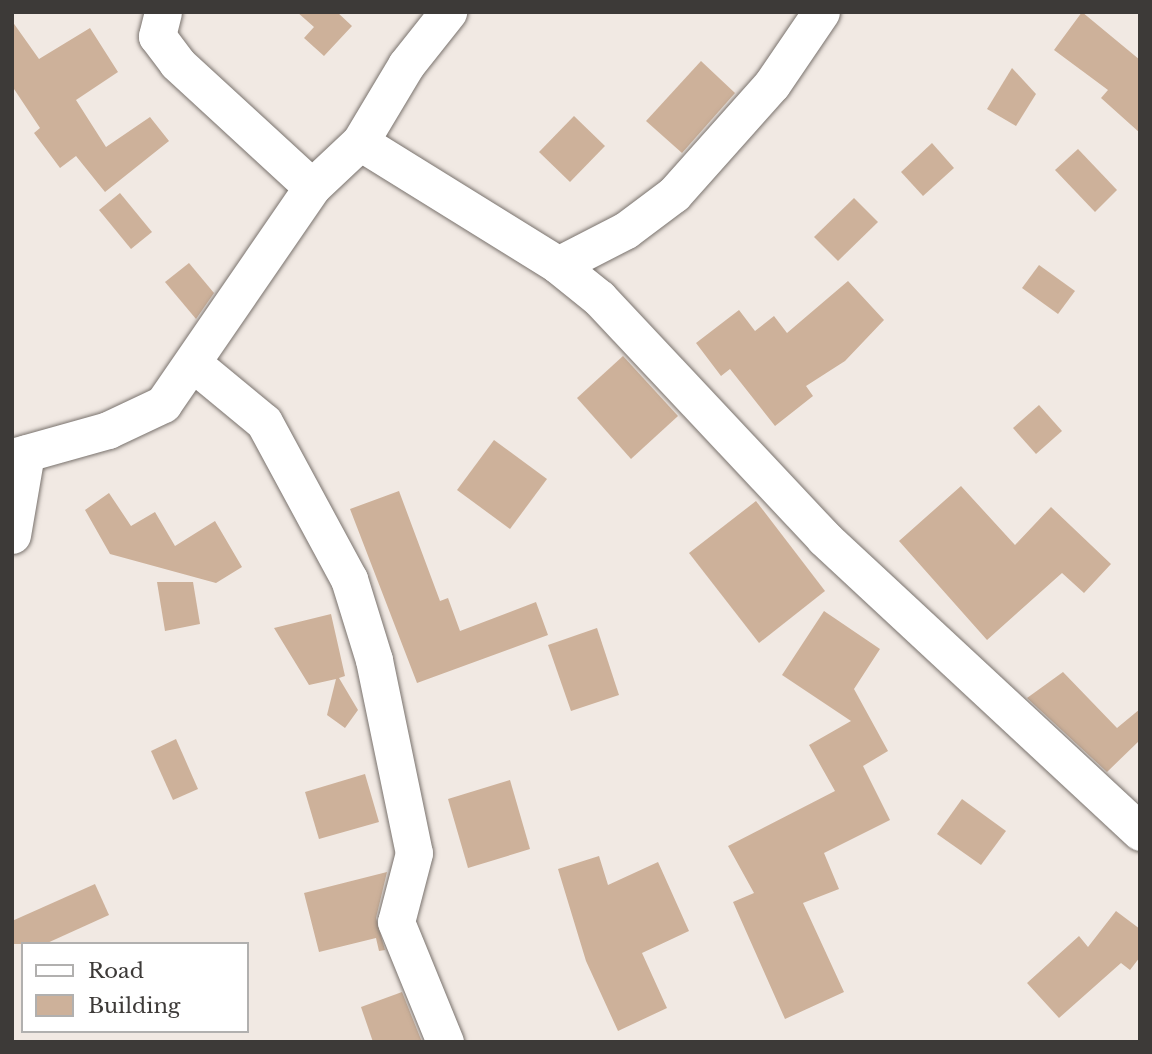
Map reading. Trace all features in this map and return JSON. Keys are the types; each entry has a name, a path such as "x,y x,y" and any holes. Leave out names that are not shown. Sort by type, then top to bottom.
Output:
{"street":[{"path":"163,12 157,36 177,63 312,187"},
{"path":"12,535 19,455 137,418 163,404 195,365 312,187 360,142 406,65 448,12"},
{"path":"558,265 626,230 674,194 772,85 821,12"},
{"path":"360,142 558,265 635,332 824,538 1140,832"},
{"path":"195,365 264,422 349,579 374,660 414,853 396,922 445,1042"}],"building":[{"path":"297,12 337,12 352,26 324,56 304,38 314,27"},
{"path":"1082,12 1140,60 1140,133 1101,98 1108,90 1054,50"},
{"path":"12,21 39,59 90,28 118,72 76,100 106,147 150,117 169,141 105,192 76,156 60,168 34,133 40,128 12,86"},
{"path":"701,61 735,93 682,153 646,121"},
{"path":"1012,68 1036,94 1016,126 987,109"},
{"path":"574,116 605,146 570,182 539,152"},
{"path":"932,143 954,168 923,196 901,172"},
{"path":"1078,149 1117,190 1095,212 1055,170"},
{"path":"120,193 152,232 131,249 99,210"},
{"path":"854,198 878,222 838,261 814,237"},
{"path":"189,263 214,293 196,319 165,282"},
{"path":"1039,265 1075,291 1058,314 1022,288"},
{"path":"848,281 884,320 845,361 806,386 813,396 775,426 730,369 721,376 696,343 739,310 755,331 774,316 787,333"},
{"path":"623,356 678,416 631,459 577,398"},
{"path":"1039,405 1062,431 1036,454 1013,428"},
{"path":"494,440 547,479 510,529 457,490"},
{"path":"961,486 1015,545 1051,507 1111,564 1084,593 1062,573 987,640 899,541"},
{"path":"399,491 440,601 448,598 460,631 536,602 548,635 417,683 350,509"},
{"path":"109,493 131,526 155,512 175,546 215,521 242,567 216,583 110,554 85,510"},
{"path":"756,501 825,591 759,643 689,553"},
{"path":"157,582 193,582 200,624 165,631"},
{"path":"824,611 880,649 854,689 888,751 863,766 890,820 824,853 839,889 803,903 844,992 785,1019 733,902 754,893 728,846 835,791 809,745 851,721 782,675"},
{"path":"331,614 345,676 339,678 358,710 345,728 327,715 336,679 309,685 274,628"},
{"path":"597,628 619,695 571,711 548,645"},
{"path":"1063,672 1117,728 1140,709 1140,740 1107,772 1027,698"},
{"path":"176,739 198,789 173,800 151,751"},
{"path":"365,774 379,822 319,839 305,792"},
{"path":"510,780 530,849 468,868 448,799"},
{"path":"962,799 1006,831 981,865 937,834"},
{"path":"599,856 608,885 658,862 689,931 642,953 667,1008 618,1031 586,961 558,869"},
{"path":"387,872 376,918 385,950 379,951 376,938 319,952 304,893"},
{"path":"95,884 109,915 49,942 21,944 12,944 12,921"},
{"path":"1116,911 1140,929 1140,957 1130,970 1121,963 1059,1018 1027,983 1079,936 1088,947"},
{"path":"402,992 422,1042 373,1042 361,1007"}]}
